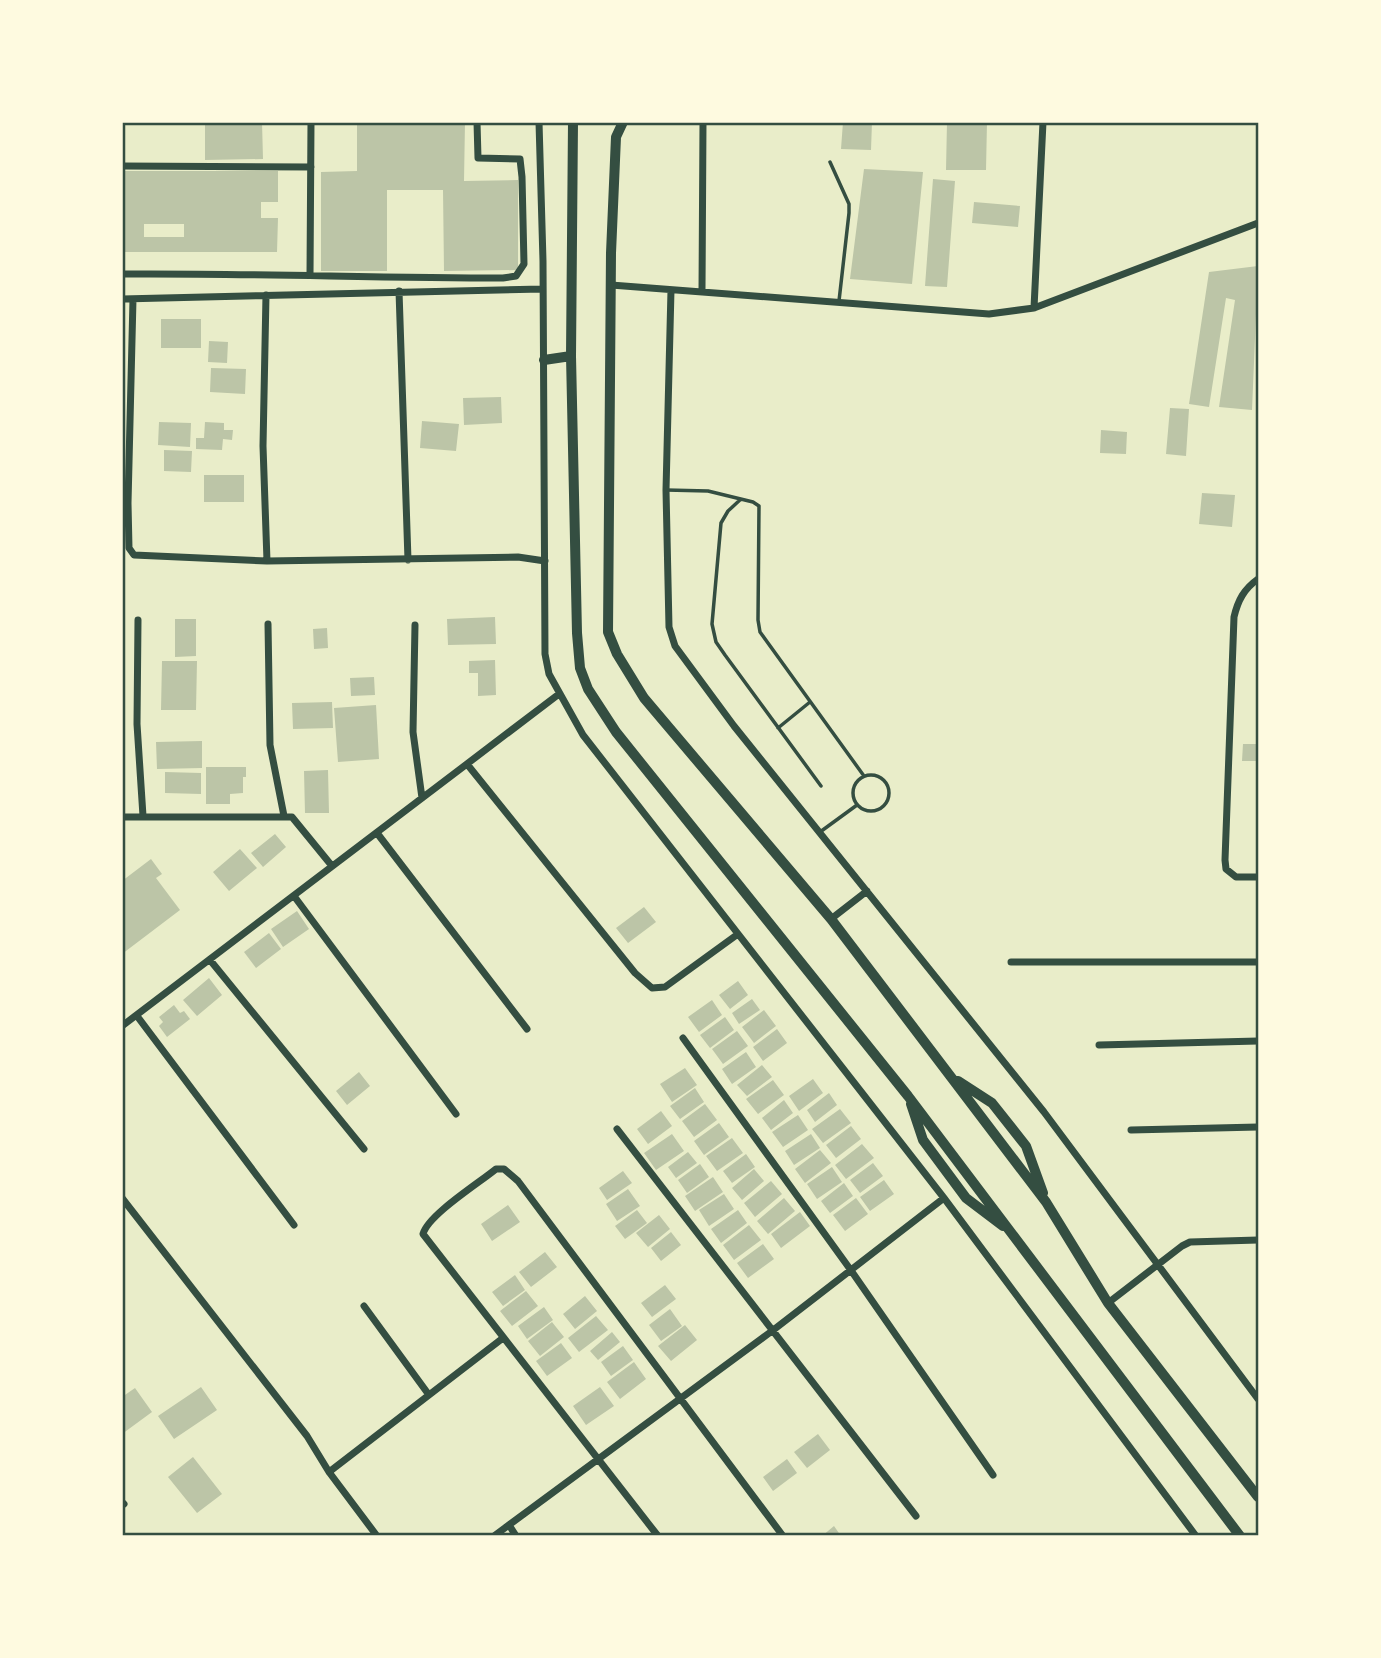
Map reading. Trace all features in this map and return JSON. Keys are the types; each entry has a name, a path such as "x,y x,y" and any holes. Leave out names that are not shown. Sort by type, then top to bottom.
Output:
{"street":[{"path":"310,275 311,122"},
{"path":"122,274 396,278 516,276 524,264 520,159 478,158 477,122"},
{"path":"539,122 544,360 545,654 549,674 583,735 944,1198 1196,1535"},
{"path":"573,122 571,356 577,633 580,668 588,689 616,732 908,1096 1240,1535"},
{"path":"622,122 617,137 611,285 608,632 617,654 644,698 831,919 1046,1202 1108,1303 1258,1497"},
{"path":"702,291 703,122"},
{"path":"1034,308 1043,122"},
{"path":"122,166 311,167"},
{"path":"611,285 989,314 1034,308 1258,222"},
{"path":"122,299 542,289"},
{"path":"671,290 666,490 669,626 675,646 734,726 1044,1112 1258,1399"},
{"path":"399,291 408,560"},
{"path":"266,295 263,446 267,561"},
{"path":"133,299 128,548 131,552 138,556 267,561 518,557 545,561"},
{"path":"544,360 571,356"},
{"path":"1258,579 1242,595 1234,617 1225,860 1226,869 1236,877 1258,877"},
{"path":"138,620 137,724 142,816"},
{"path":"268,624 270,745 284,816"},
{"path":"415,625 413,732 422,799"},
{"path":"122,1026 559,694"},
{"path":"467,764 587,915 635,973 652,988 665,987 738,934"},
{"path":"122,817 292,817 332,866"},
{"path":"377,833 527,1029"},
{"path":"831,919 867,891"},
{"path":"294,896 456,1114"},
{"path":"210,960 364,1149"},
{"path":"1010,962 1258,962"},
{"path":"137,1016 294,1225"},
{"path":"683,1038 850,1269 993,1475"},
{"path":"1099,1045 1258,1041"},
{"path":"951,1077 992,1102 1026,1146 1046,1202"},
{"path":"908,1096 923,1140 966,1198 1014,1235"},
{"path":"1132,1130 1258,1126"},
{"path":"617,1129 916,1516"},
{"path":"658,1535 423,1234 425,1226 438,1214 496,1169 504,1169 518,1181 783,1535"},
{"path":"494,1535 772,1331 944,1198"},
{"path":"123,1199 307,1436 329,1472 377,1535"},
{"path":"1108,1303 1190,1242 1258,1240"},
{"path":"364,1306 429,1395"},
{"path":"329,1472 503,1338"},
{"path":"509,1525 516,1535"}],"lane":[{"path":"830,162 849,204 839,301"},
{"path":"666,490 708,491 753,502 759,506 760,632 864,776"},
{"path":"741,499 728,511 721,523 713,636 821,786"},
{"path":"778,728 810,702"},
{"path":"864,776 880,777 887,784 889,797 883,807 875,811 865,810 857,805 853,795 854,787 864,776"},
{"path":"820,832 857,805"}],"building":[{"path":"205,122 262,122 263,159 205,160"},
{"path":"357,122 465,122 464,181 518,180 518,270 444,271 443,190 387,190 387,271 321,271 321,172 357,171"},
{"path":"843,122 872,122 871,150 841,149"},
{"path":"947,122 987,122 986,170 946,170"},
{"path":"864,169 923,172 912,284 850,279"},
{"path":"122,171 278,171 278,202 261,202 261,218 278,218 277,252 122,252","holes":["144,224 184,224 184,237 144,237"]},
{"path":"933,179 955,181 947,287 925,286"},
{"path":"974,202 1020,206 1018,227 972,223"},
{"path":"1258,266 1252,410 1219,407 1235,300 1226,298 1209,407 1189,404 1209,272"},
{"path":"161,319 201,319 201,348 161,348"},
{"path":"209,341 228,342 227,363 208,362"},
{"path":"211,368 246,369 245,394 210,392"},
{"path":"501,397 502,423 464,425 463,398"},
{"path":"1170,408 1189,409 1186,456 1166,454"},
{"path":"422,421 459,424 456,451 420,448"},
{"path":"159,422 191,423 190,447 158,445"},
{"path":"205,422 224,423 224,430 233,430 232,440 223,439 222,450 196,449 196,438 204,438"},
{"path":"1101,430 1127,432 1126,454 1100,453"},
{"path":"164,450 192,451 191,472 164,471"},
{"path":"204,475 244,475 244,502 204,502"},
{"path":"1202,493 1235,495 1232,527 1199,524"},
{"path":"495,617 496,644 448,645 447,619"},
{"path":"175,619 196,619 196,656 175,657"},
{"path":"327,628 328,648 314,649 313,629"},
{"path":"495,660 496,695 478,696 478,673 469,673 469,661"},
{"path":"162,661 197,661 196,710 161,710"},
{"path":"374,677 375,695 351,696 350,678"},
{"path":"332,702 333,728 293,729 292,703"},
{"path":"376,705 379,759 338,762 334,708"},
{"path":"202,741 202,768 157,769 156,742"},
{"path":"1243,744 1258,744 1258,761 1242,761"},
{"path":"206,767 246,767 243,793 230,794 230,804 206,804"},
{"path":"328,770 329,813 305,813 304,771"},
{"path":"165,772 201,773 201,794 165,793"},
{"path":"275,834 286,847 263,867 251,853"},
{"path":"240,849 257,868 229,891 213,872"},
{"path":"151,859 162,874 156,878 180,910 122,954 122,881"},
{"path":"644,907 656,922 628,943 616,928"},
{"path":"297,911 309,929 283,947 271,929"},
{"path":"269,933 281,949 256,968 244,952"},
{"path":"209,978 222,995 197,1016 183,1000"},
{"path":"738,981 748,995 730,1009 719,995"},
{"path":"752,999 760,1010 739,1024 732,1013"},
{"path":"712,1000 722,1015 699,1032 688,1017"},
{"path":"174,1005 190,1019 167,1037 159,1026 163,1022 159,1017"},
{"path":"764,1010 776,1026 754,1043 742,1027"},
{"path":"725,1017 734,1030 710,1048 700,1035"},
{"path":"777,1029 787,1043 763,1061 753,1047"},
{"path":"737,1031 748,1046 723,1064 712,1049"},
{"path":"746,1052 756,1067 732,1084 722,1069"},
{"path":"762,1065 772,1077 747,1096 737,1085"},
{"path":"685,1068 697,1085 672,1102 660,1084"},
{"path":"359,1072 370,1086 347,1105 336,1091"},
{"path":"813,1079 823,1093 799,1111 789,1096"},
{"path":"773,1080 784,1095 758,1114 746,1099"},
{"path":"695,1088 704,1102 680,1119 670,1106"},
{"path":"829,1093 837,1105 815,1122 807,1110"},
{"path":"784,1100 793,1113 771,1130 762,1118"},
{"path":"705,1104 717,1120 694,1137 682,1121"},
{"path":"840,1109 851,1123 823,1143 812,1129"},
{"path":"661,1111 672,1126 648,1144 637,1129"},
{"path":"798,1115 808,1130 783,1147 772,1132"},
{"path":"719,1123 729,1137 704,1155 694,1141"},
{"path":"851,1126 861,1139 836,1158 826,1145"},
{"path":"672,1134 684,1151 656,1170 644,1153"},
{"path":"811,1134 820,1148 794,1165 785,1151"},
{"path":"732,1138 743,1153 717,1171 706,1156"},
{"path":"862,1144 874,1158 846,1179 835,1165"},
{"path":"820,1150 831,1163 805,1183 795,1169"},
{"path":"688,1152 697,1163 676,1178 668,1167"},
{"path":"746,1154 755,1167 732,1183 723,1171"},
{"path":"873,1163 883,1176 860,1193 850,1180"},
{"path":"700,1164 709,1177 687,1193 678,1180"},
{"path":"832,1167 842,1182 817,1199 807,1184"},
{"path":"754,1169 764,1181 742,1200 732,1188"},
{"path":"623,1171 632,1183 607,1200 599,1188"},
{"path":"713,1177 723,1192 695,1211 685,1196"},
{"path":"884,1180 894,1194 870,1211 860,1197"},
{"path":"771,1181 782,1194 755,1217 744,1203"},
{"path":"844,1183 853,1196 830,1213 821,1201"},
{"path":"628,1189 640,1206 617,1221 606,1204"},
{"path":"724,1194 734,1209 709,1226 699,1210"},
{"path":"784,1198 795,1211 768,1234 757,1221"},
{"path":"856,1198 868,1214 845,1231 833,1215"},
{"path":"508,1205 520,1222 492,1241 481,1224"},
{"path":"637,1210 647,1223 625,1239 615,1226"},
{"path":"738,1210 747,1223 721,1243 711,1229"},
{"path":"800,1212 810,1226 781,1248 771,1234"},
{"path":"659,1215 670,1229 648,1247 636,1233"},
{"path":"749,1225 761,1240 734,1260 723,1245"},
{"path":"671,1232 681,1245 661,1261 651,1248"},
{"path":"763,1244 774,1259 748,1278 737,1263"},
{"path":"545,1252 557,1267 531,1287 519,1272"},
{"path":"515,1275 525,1290 503,1306 492,1292"},
{"path":"665,1285 676,1299 652,1317 641,1303"},
{"path":"526,1291 538,1306 512,1326 500,1311"},
{"path":"585,1296 597,1311 575,1329 563,1314"},
{"path":"544,1307 553,1320 527,1339 518,1326"},
{"path":"670,1309 682,1326 661,1341 649,1325"},
{"path":"596,1316 608,1330 579,1352 568,1338"},
{"path":"552,1322 564,1337 540,1356 528,1341"},
{"path":"685,1325 697,1340 671,1361 658,1346"},
{"path":"612,1332 620,1342 598,1360 590,1351"},
{"path":"561,1343 572,1358 547,1376 536,1361"},
{"path":"623,1346 633,1360 611,1376 601,1362"},
{"path":"634,1362 646,1379 620,1399 607,1382"},
{"path":"201,1387 217,1410 174,1439 158,1416"},
{"path":"600,1387 614,1406 586,1425 573,1406"},
{"path":"135,1388 152,1412 122,1434 122,1397"},
{"path":"818,1434 830,1450 807,1468 794,1452"},
{"path":"193,1457 222,1494 197,1513 168,1477"},
{"path":"787,1459 797,1473 773,1491 763,1477"},
{"path":"834,1526 841,1536 822,1536"}]}
